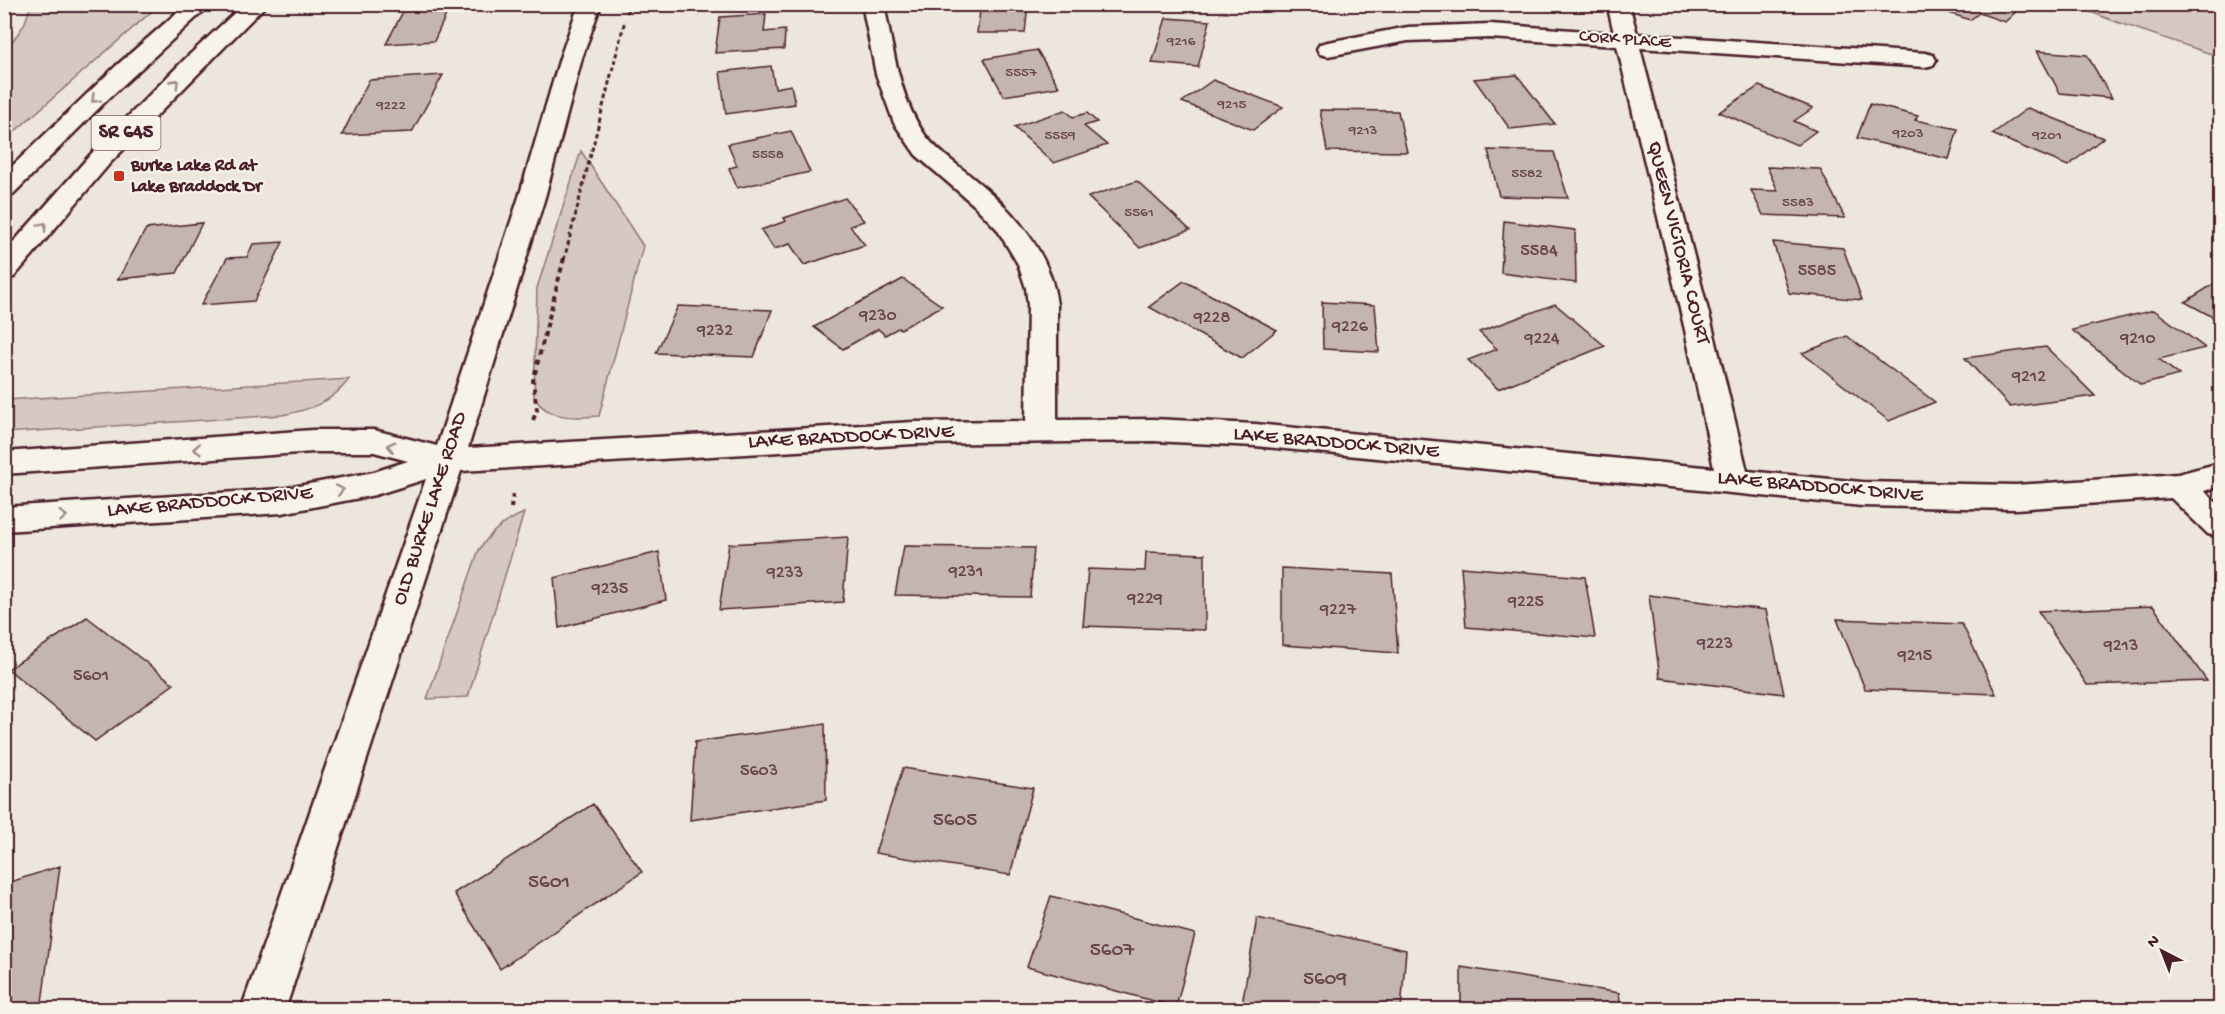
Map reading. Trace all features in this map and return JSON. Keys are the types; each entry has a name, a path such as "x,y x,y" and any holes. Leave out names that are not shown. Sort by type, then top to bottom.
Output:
{"street":[{"name":"SR 645","path":"4,189 56,136 165,33 201,4"},
{"name":"SR 645","path":"4,271 101,158 193,63 256,4"},
{"name":"OLD BURKE LAKE ROAD","path":"262,1010 448,460 532,197 571,58 590,4"},
{"path":"873,4 894,97 902,118 932,157 1002,217 1019,238 1031,262 1039,283 1043,310 1041,430"},
{"name":"QUEEN VICTORIA COURT","path":"1618,4 1699,330 1733,482"},
{"name":"CORK PLACE","path":"1328,49 1377,38 1442,31 1490,31 1925,60"},
{"name":"LAKE BRADDOCK DRIVE","path":"4,519 282,501 375,483 448,460 914,433 1041,430 1153,430 1255,435 1863,494 1940,497 2016,497 2178,486 2220,475"},
{"name":"LAKE BRADDOCK DRIVE","path":"4,463 333,441 374,441 448,460"},
{"path":"2178,486 2220,525"}],"path":[{"path":"511,508 519,456 537,410 533,381 629,4"}],"shaded area":[{"path":"31,5 159,5 5,140 5,52 24,25"},
{"path":"2073,5 2220,5 2220,57 2111,20"},
{"path":"581,151 643,246 599,416 581,417 554,414 540,405 534,397 537,288"},
{"path":"349,379 327,400 301,411 282,415 5,433 5,400"},
{"path":"524,513 468,697 427,699 478,552 498,528"}],"building":[{"path":"407,4 451,4 434,41 386,44"},
{"path":"981,4 1028,4 1025,33 977,33"},
{"path":"1922,4 2013,4 2021,7 2005,22 1979,13 1970,20"},
{"path":"766,14 764,32 785,30 784,49 715,53 720,17"},
{"path":"1166,18 1210,21 1198,67 1152,63"},
{"path":"1037,50 1059,87 1004,96 984,59"},
{"path":"2037,51 2087,55 2112,98 2060,93"},
{"path":"771,66 775,88 791,85 795,104 726,114 720,72"},
{"path":"443,75 412,132 342,135 369,80"},
{"path":"1517,75 1555,124 1510,129 1474,79"},
{"path":"1213,80 1283,107 1253,130 1182,102"},
{"path":"1759,86 1813,108 1794,121 1816,131 1797,145 1719,112"},
{"path":"1870,104 1918,116 1915,120 1958,129 1949,159 1857,138"},
{"path":"2028,108 2103,138 2068,166 1992,134"},
{"path":"1065,110 1073,117 1087,113 1097,122 1084,126 1107,145 1054,163 1014,127"},
{"path":"1320,110 1398,111 1407,152 1327,151"},
{"path":"791,131 810,172 737,188 729,168 737,166 728,144"},
{"path":"1488,150 1554,152 1568,198 1499,196"},
{"path":"1767,167 1820,169 1845,218 1763,215 1751,190 1778,191"},
{"path":"1137,181 1190,230 1140,248 1088,197"},
{"path":"845,198 864,221 850,226 865,245 804,265 790,244 774,249 761,230 786,221 784,218"},
{"path":"1504,221 1575,230 1576,283 1501,273"},
{"path":"202,223 177,273 118,279 146,229"},
{"path":"283,242 254,301 201,305 227,258 247,257 253,244"},
{"path":"1773,242 1843,248 1862,300 1789,293"},
{"path":"903,279 942,306 901,329 898,328 885,335 878,329 843,349 814,327"},
{"path":"2220,280 2220,321 2185,302"},
{"path":"1184,281 1277,330 1242,358 1149,307"},
{"path":"1322,302 1375,305 1379,352 1323,349"},
{"path":"1555,304 1605,346 1498,389 1468,360 1497,349 1479,332"},
{"path":"678,306 772,310 754,357 656,353"},
{"path":"2154,310 2205,348 2159,359 2179,375 2141,385 2072,330"},
{"path":"1847,336 1935,402 1889,421 1802,353"},
{"path":"2046,347 2095,396 2010,407 1965,358"},
{"path":"848,537 843,602 719,610 729,544"},
{"path":"904,546 1034,548 1030,597 895,595"},
{"path":"659,552 666,600 559,628 554,578"},
{"path":"1146,552 1205,554 1205,630 1083,626 1088,569 1145,571"},
{"path":"1461,567 1585,577 1595,638 1466,627"},
{"path":"1282,568 1392,574 1398,653 1282,645"},
{"path":"1649,595 1766,610 1784,694 1660,678"},
{"path":"2153,606 2207,681 2087,685 2038,611"},
{"path":"87,617 174,684 95,741 8,669"},
{"path":"1837,619 1962,624 1996,694 1865,689"},
{"path":"825,724 826,800 690,820 695,742"},
{"path":"903,768 1033,788 1010,875 875,853"},
{"path":"593,804 642,872 500,969 454,893"},
{"path":"60,866 41,1010 4,1010 4,884"},
{"path":"1051,896 1195,934 1176,1007 1027,967"},
{"path":"1257,918 1406,950 1401,1010 1241,1010"},
{"path":"1461,967 1619,993 1621,1010 1461,1010"}],"waterway":[{"path":"2178,4 2220,11"}],"place":[{"name":"Burke Lake Rd at Lake Braddock Dr","path":"119,176"}]}
